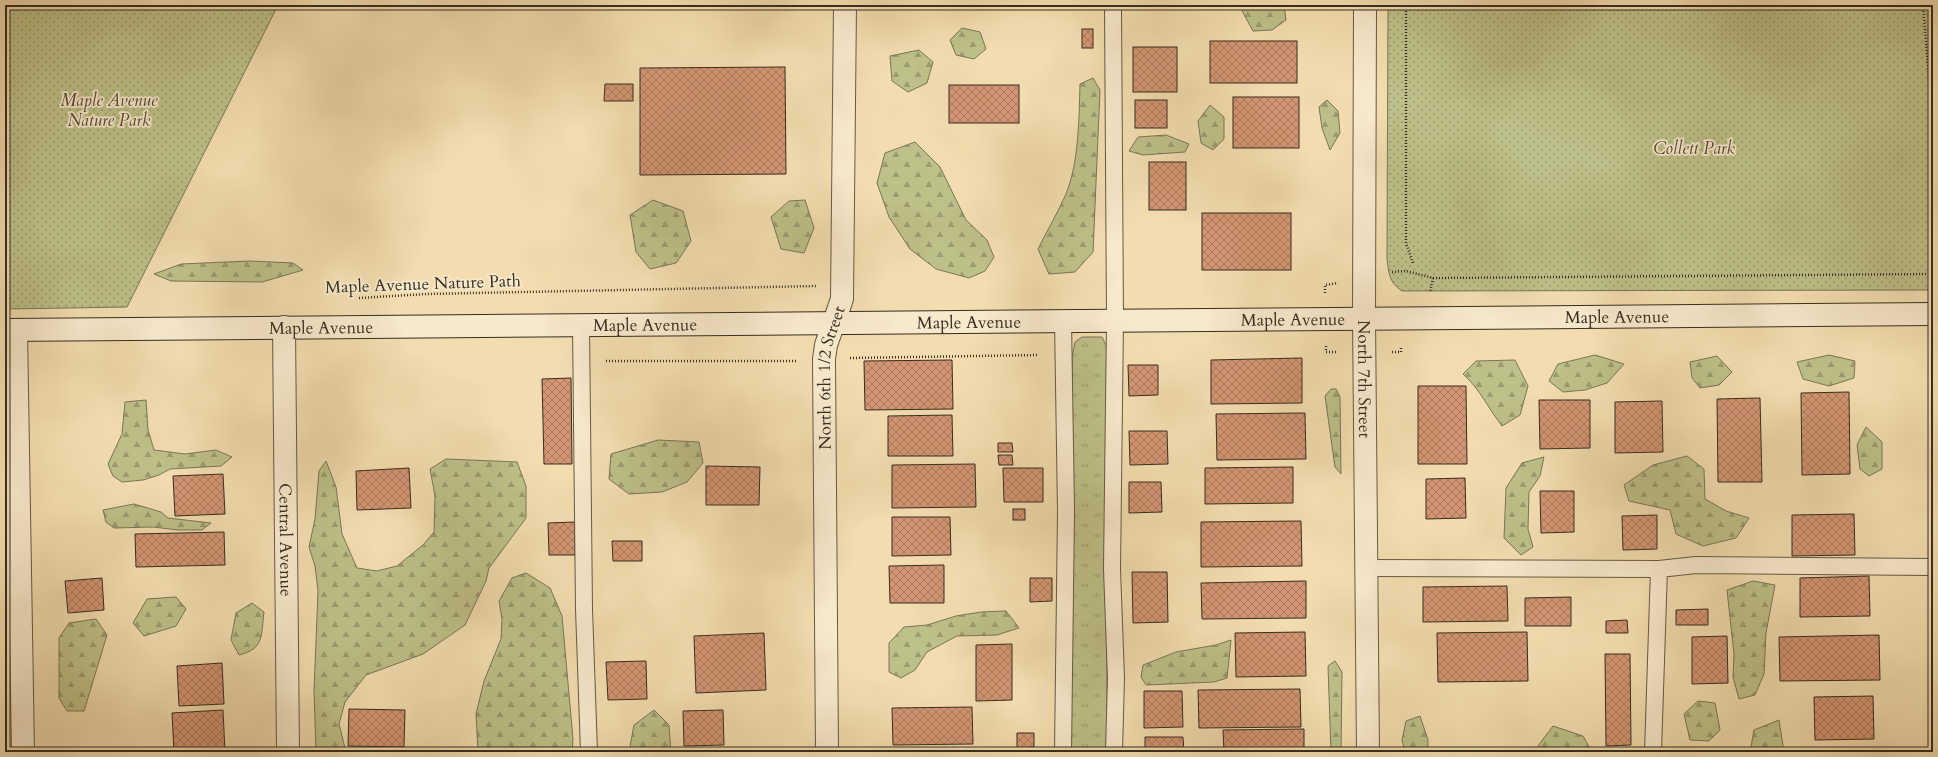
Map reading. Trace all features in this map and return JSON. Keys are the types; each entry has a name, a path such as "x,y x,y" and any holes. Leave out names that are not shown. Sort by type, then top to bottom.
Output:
{"street":[{"name":"North 6th 1/2 Street","path":"827,752 824,359 826,345 842,299 845,5"},
{"name":"North 7th Street","path":"1365,5 1364,317 1368,752"},
{"name":"Maple Avenue","path":"11,330 1364,317 1933,314"},
{"name":"Central Avenue","path":"284,327 288,752"},
{"path":"11,330 23,752"}],"lane":[{"path":"1113,5 1115,320 1112,448 1112,569 1116,678 1114,752"},
{"path":"1063,320 1066,511 1063,752"},
{"path":"581,324 584,609 589,752"},
{"path":"1366,568 1659,569 1696,565 1933,567"},
{"path":"1653,752 1659,569"}],"path":[{"path":"5,12 10,5"},
{"path":"1406,5 1406,243 1413,263"},
{"path":"1923,5 1933,131"},
{"path":"1433,278 1933,274"},
{"name":"Maple Avenue Nature Path","path":"357,298 428,294 842,286"},
{"path":"850,358 1064,355"},
{"path":"581,361 796,361"}],"green space":[{"name":"Maple Avenue Nature Park","path":"5,5 278,5 127,307 5,309"},
{"path":"1246,5 1284,5 1286,20 1272,30 1253,31 1241,9"},
{"name":"Collett Park","path":"1388,5 1933,5 1933,290 1402,291 1392,281 1387,259"},
{"path":"962,28 980,32 986,49 974,59 956,55 950,40"},
{"path":"919,50 933,62 927,83 908,92 892,81 890,56"},
{"path":"1093,78 1100,90 1093,252 1075,272 1049,274 1038,249 1063,201 1074,168 1078,140 1080,84"},
{"path":"1327,100 1338,111 1340,133 1330,150 1322,128 1319,107"},
{"path":"1210,105 1224,117 1224,139 1213,150 1201,143 1198,121"},
{"path":"1166,135 1189,144 1185,152 1143,155 1129,151 1138,137"},
{"path":"915,142 940,167 966,220 987,240 994,257 985,271 969,278 936,269 910,249 889,217 877,183 885,153"},
{"path":"653,200 683,211 691,241 676,263 650,269 636,252 630,215"},
{"path":"805,200 814,228 804,253 781,249 771,217 789,201"},
{"path":"250,261 293,263 303,270 262,282 171,281 154,274 181,264"},
{"path":"1082,337 1102,337 1106,345 1107,354 1107,752 1069,752 1073,509 1072,358 1075,342"},
{"path":"1595,355 1624,364 1607,383 1585,390 1563,392 1549,381 1558,364"},
{"path":"1829,355 1855,361 1854,378 1829,386 1803,379 1797,362"},
{"path":"1717,356 1732,372 1719,385 1700,388 1692,378 1690,362"},
{"path":"1515,360 1528,386 1520,415 1502,426 1479,392 1463,374 1476,361"},
{"path":"1331,389 1336,389 1340,397 1341,474 1335,467 1325,396"},
{"path":"146,400 148,430 154,450 185,454 216,450 232,457 221,466 170,469 159,475 143,480 122,482 113,476 108,464 122,434 125,402"},
{"path":"1866,427 1882,442 1882,469 1869,476 1860,469 1857,445"},
{"path":"658,440 699,442 703,463 687,482 662,492 629,494 609,479 611,454"},
{"path":"1687,456 1704,469 1705,499 1726,511 1749,518 1736,538 1703,546 1676,534 1670,510 1629,501 1624,485 1653,465"},
{"path":"1544,457 1540,476 1529,492 1528,529 1533,547 1521,555 1504,538 1506,488 1522,463"},
{"path":"446,459 517,462 526,486 526,518 489,568 486,581 465,625 423,654 366,675 345,702 339,724 346,752 316,752 314,691 318,591 315,566 309,547 315,519 319,471 326,461 336,487 342,534 357,568 377,571 397,566 423,545 434,532 435,496 430,469"},
{"path":"134,504 161,512 168,518 211,523 202,530 178,530 153,527 114,528 106,522 103,510"},
{"path":"526,573 550,588 562,616 573,739 572,752 478,752 476,714 484,681 501,639 502,619 499,601 512,578"},
{"path":"1753,581 1775,585 1766,633 1764,674 1755,695 1739,699 1733,677 1734,654 1727,590"},
{"path":"176,597 186,609 176,626 144,636 133,623 147,599"},
{"path":"252,603 264,612 262,634 258,645 253,649 239,655 231,640 236,613"},
{"path":"1006,611 1019,628 997,635 957,636 927,652 915,670 901,678 889,672 889,643 904,627 927,625 956,616 981,612"},
{"path":"96,619 107,635 84,711 67,711 59,698 59,638 69,623"},
{"path":"1231,640 1227,678 1214,682 1146,685 1141,677 1143,665 1176,652 1216,645"},
{"path":"1335,661 1342,672 1341,752 1331,752 1328,666"},
{"path":"1698,701 1715,703 1720,730 1709,741 1690,740 1684,714"},
{"path":"654,710 669,725 671,752 629,752 634,725"},
{"path":"1420,716 1428,740 1428,752 1405,752 1402,740 1406,721"},
{"path":"1779,720 1784,752 1750,752 1754,730"},
{"path":"1553,726 1583,736 1592,752 1541,752 1538,746"}],"building":[{"path":"1082,29 1093,29 1093,48 1082,48"},
{"path":"1210,41 1297,41 1297,83 1210,83"},
{"path":"1133,47 1177,47 1177,92 1133,92"},
{"path":"785,67 786,174 640,175 640,68"},
{"path":"605,84 633,84 633,101 604,101"},
{"path":"949,85 1019,85 1019,123 949,123"},
{"path":"1233,97 1299,97 1299,148 1233,148"},
{"path":"1135,100 1167,100 1167,128 1135,128"},
{"path":"1149,162 1186,162 1186,210 1149,210"},
{"path":"1202,213 1291,213 1291,270 1202,270"},
{"path":"1302,358 1302,403 1211,404 1211,360"},
{"path":"952,360 953,409 865,410 864,361"},
{"path":"1128,365 1158,365 1158,395 1129,396"},
{"path":"571,378 572,464 544,464 542,379"},
{"path":"1418,386 1466,386 1467,464 1418,464"},
{"path":"1849,392 1850,474 1802,475 1801,393"},
{"path":"1760,398 1762,482 1718,482 1717,399"},
{"path":"1539,400 1590,400 1590,448 1540,449"},
{"path":"1662,401 1663,452 1615,453 1615,402"},
{"path":"1305,413 1306,459 1217,460 1216,414"},
{"path":"952,415 953,456 888,456 888,416"},
{"path":"1129,431 1167,431 1168,464 1130,465"},
{"path":"998,443 1012,443 1013,452 998,452"},
{"path":"998,455 1012,455 1013,465 999,465"},
{"path":"975,464 976,507 892,508 892,465"},
{"path":"706,466 760,467 759,505 706,505"},
{"path":"1293,467 1293,503 1205,504 1205,468"},
{"path":"409,468 411,508 357,510 356,471"},
{"path":"1003,468 1043,468 1043,502 1004,502"},
{"path":"223,474 225,514 175,516 173,476"},
{"path":"1465,478 1466,518 1426,519 1426,479"},
{"path":"1129,482 1161,482 1162,512 1129,513"},
{"path":"1540,491 1574,491 1574,532 1541,533"},
{"path":"1013,509 1025,509 1025,520 1013,520"},
{"path":"1854,514 1855,555 1792,556 1792,515"},
{"path":"1657,515 1657,549 1623,550 1622,516"},
{"path":"892,517 950,517 951,555 892,556"},
{"path":"1301,521 1302,566 1201,567 1201,522"},
{"path":"575,522 575,555 549,555 548,523"},
{"path":"224,532 225,565 136,567 135,534"},
{"path":"612,541 642,541 642,561 613,561"},
{"path":"944,565 944,603 890,603 889,566"},
{"path":"1132,572 1167,572 1168,622 1133,623"},
{"path":"1869,576 1870,616 1800,617 1800,578"},
{"path":"102,578 104,610 68,613 65,581"},
{"path":"1030,578 1052,578 1052,601 1030,602"},
{"path":"1306,581 1306,618 1202,619 1201,583"},
{"path":"1507,586 1508,621 1423,622 1423,587"},
{"path":"1571,597 1571,626 1525,626 1525,598"},
{"path":"1708,609 1708,625 1676,625 1676,610"},
{"path":"1627,620 1628,633 1606,633 1606,621"},
{"path":"1305,632 1306,676 1236,677 1235,633"},
{"path":"1527,632 1528,681 1438,682 1437,633"},
{"path":"764,633 766,690 696,693 694,636"},
{"path":"1879,635 1880,680 1780,681 1779,637"},
{"path":"1727,636 1728,683 1692,684 1692,637"},
{"path":"1012,644 1012,700 976,701 976,645"},
{"path":"1605,654 1630,654 1631,745 1606,746"},
{"path":"646,661 647,699 608,700 606,662"},
{"path":"222,663 224,704 179,706 177,666"},
{"path":"1300,689 1301,727 1199,728 1198,690"},
{"path":"1144,691 1182,691 1183,727 1144,728"},
{"path":"1873,696 1874,739 1815,740 1814,697"},
{"path":"972,707 973,744 893,745 892,708"},
{"path":"349,709 405,710 404,747 348,746"},
{"path":"223,710 225,752 174,752 172,713"},
{"path":"723,710 724,745 684,746 683,711"},
{"path":"1304,729 1304,752 1224,752 1223,730"},
{"path":"1017,733 1034,733 1034,747 1017,748"},
{"path":"1145,737 1183,737 1184,752 1145,752"},
{"path":"1877,748 1877,752 1801,752 1801,749"},
{"path":"1500,751 1500,752 1438,752"}]}
